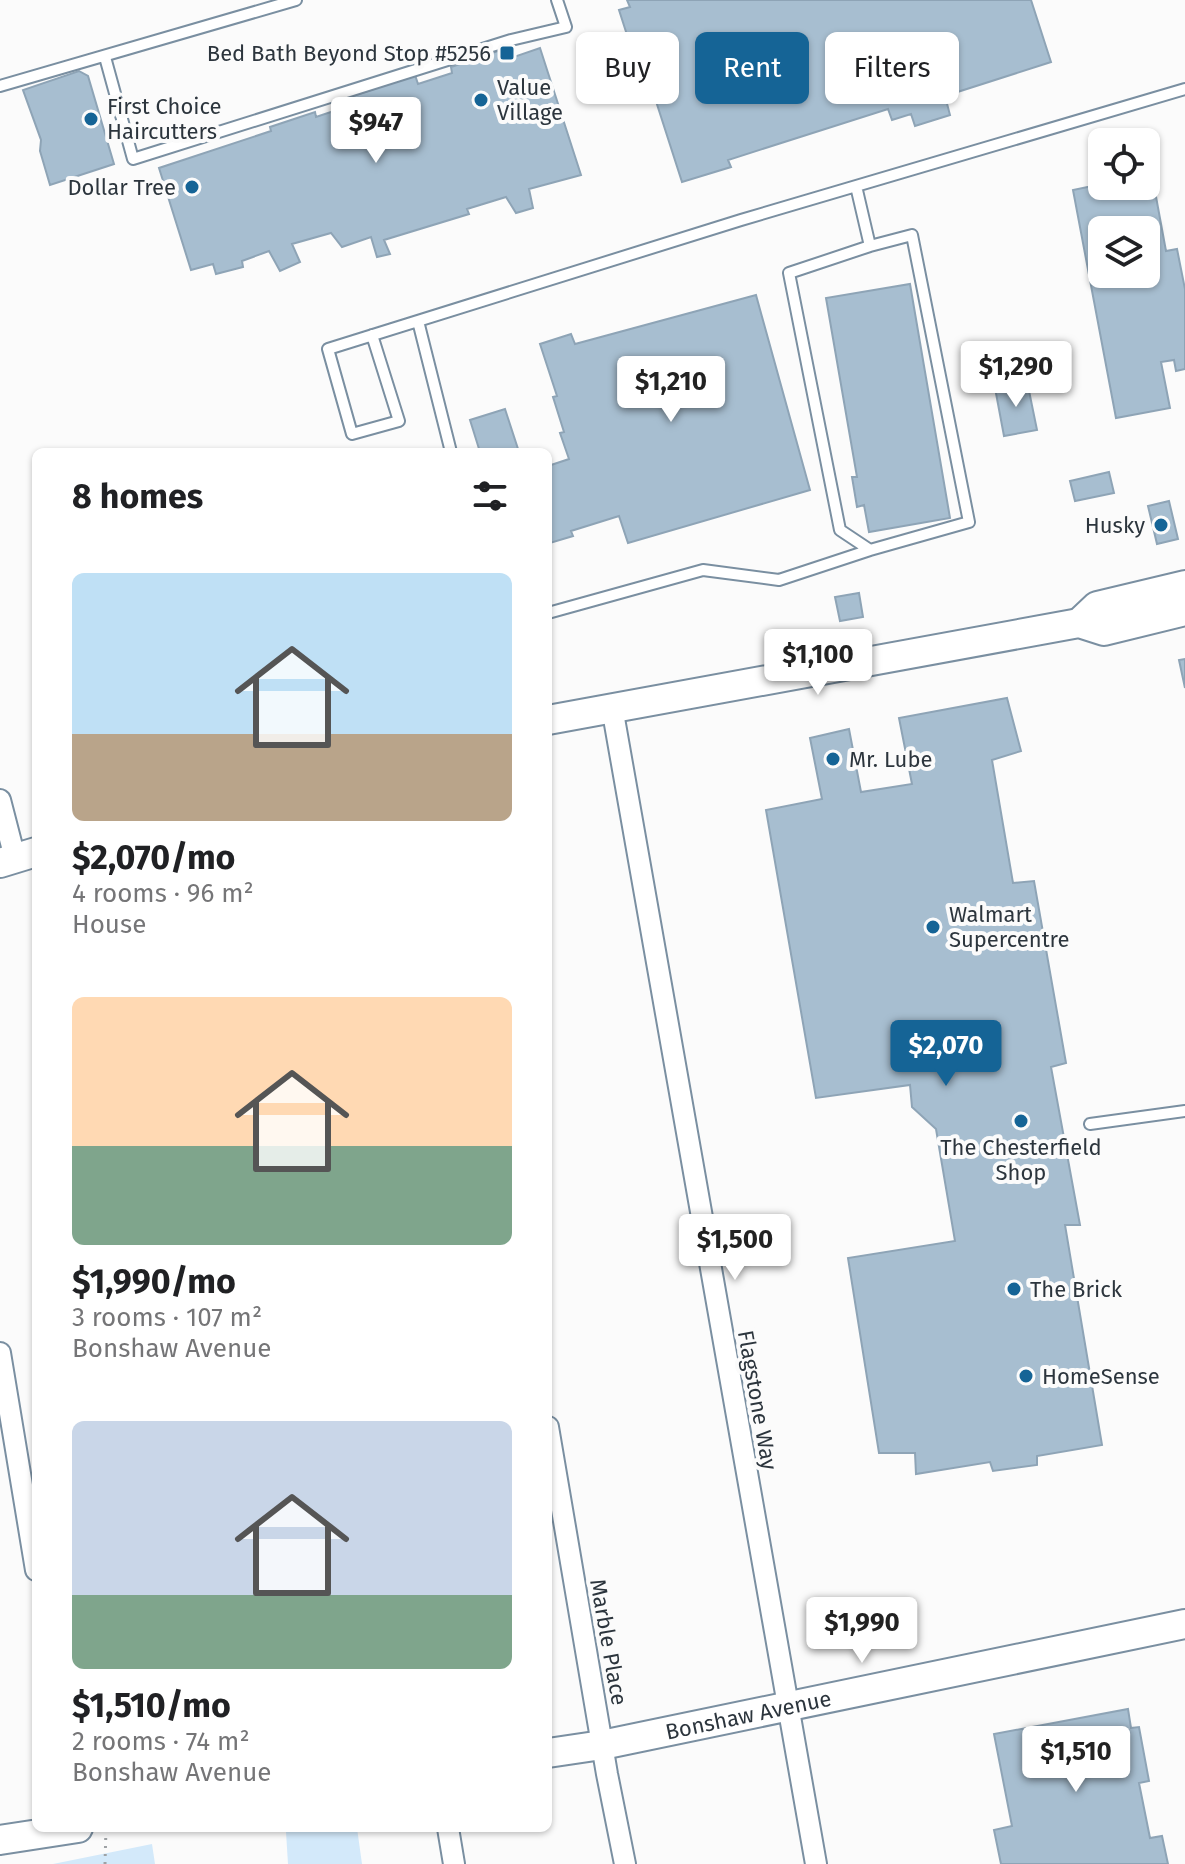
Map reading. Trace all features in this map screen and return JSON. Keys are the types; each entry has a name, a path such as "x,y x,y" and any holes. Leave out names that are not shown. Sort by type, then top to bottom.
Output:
{"street":[{"path":"1079,623 1097,606 1185,585"},
{"path":"552,719 1079,623 1104,631 1185,611"},
{"name":"Flagstone Way","path":"612,707 816,1864"},
{"path":"0,800 17,858"},
{"path":"0,1353 32,1546"},
{"name":"Marble Place","path":"552,1451 625,1864"},
{"name":"Bonshaw Avenue","path":"552,1752 602,1745 1185,1624"},
{"path":"0,1840 52,1832"},
{"path":"449,1832 454,1864"}],"lane":[{"path":"0,86 296,0"},
{"path":"105,57 133,159 511,40 566,27 557,0"},
{"path":"372,335 399,421 352,434 328,349 372,335 856,186 1185,89"},
{"path":"856,186 870,246"},
{"path":"552,612 703,570 779,580 969,522 912,235 789,273 840,530 870,550"},
{"path":"418,321 450,448"},
{"path":"1090,1124 1185,1111"}],"path":[{"path":"105,1864 106,1832"}],"shaded area":[{"path":"286,1832 358,1832 362,1864 288,1864"},
{"path":"152,1844 155,1864 53,1864"}],"building":[{"path":"627,0 1031,0 1051,62 959,92 959,32 825,32 825,104 947,104 950,115 915,126 911,114 892,120 888,109 728,160 731,167 682,182 657,104 679,104 679,32 626,32 619,10 630,7"},
{"path":"540,48 581,175 529,189 533,208 516,213 506,197 467,209 469,214 384,240 390,254 377,257 371,237 342,247 331,233 292,244 300,262 280,271 269,251 242,261 243,267 216,274 213,264 191,270 159,168 271,131 270,127 315,112 316,117 352,105 350,97 415,75 418,84 452,73 451,67 501,50 505,60"},
{"path":"79,71 88,76 114,164 50,185 40,151 41,140 23,90"},
{"path":"1088,187 1088,200 1157,200 1160,216 1088,216 1088,270 1073,190"},
{"path":"1160,218 1166,251 1177,249 1185,289 1185,369 1176,371 1174,360 1161,362 1170,408 1116,418 1091,288 1160,288"},
{"path":"910,284 950,518 869,532 864,505 857,507 852,477 857,477 826,298"},
{"path":"756,295 810,490 628,543 619,516 571,531 573,536 552,542 552,465 569,459 553,397 557,396 540,344 571,334 575,344"},
{"path":"1027,381 1037,430 1004,436 995,388"},
{"path":"505,409 518,448 479,448 470,420"},
{"path":"1109,472 1114,493 1075,501 1070,481"},
{"path":"1169,501 1178,539 1157,544 1148,506"},
{"path":"859,593 863,617 840,621 835,597"},
{"path":"1185,659 1185,688 1179,660"},
{"path":"1007,698 1021,751 992,760 1013,883 1034,881 1066,1063 1051,1067 1080,1225 1065,1225 1102,1445 1037,1456 1037,1465 993,1471 990,1462 916,1474 915,1453 879,1453 848,1258 955,1241 936,1129 912,1107 910,1085 816,1098 766,810 822,799 810,738 849,729 861,792 912,784 899,718"},
{"path":"1128,1709 1131,1728 1139,1727 1149,1781 1139,1783 1150,1838 1162,1836 1168,1864 1001,1864 994,1830 1012,1826 994,1734"}],"place":[{"name":"Bed Bath Beyond Stop #5256","path":"507,53"},
{"name":"Value Village","path":"481,100"},
{"name":"First Choice Haircutters","path":"91,119"},
{"name":"Dollar Tree","path":"192,187"},
{"name":"Husky","path":"1161,525"},
{"name":"Mr. Lube","path":"833,759"},
{"name":"Walmart Supercentre","path":"933,927"},
{"name":"The Chesterfield Shop","path":"1021,1121"},
{"name":"The Brick","path":"1014,1289"},
{"name":"HomeSense","path":"1026,1376"}]}
